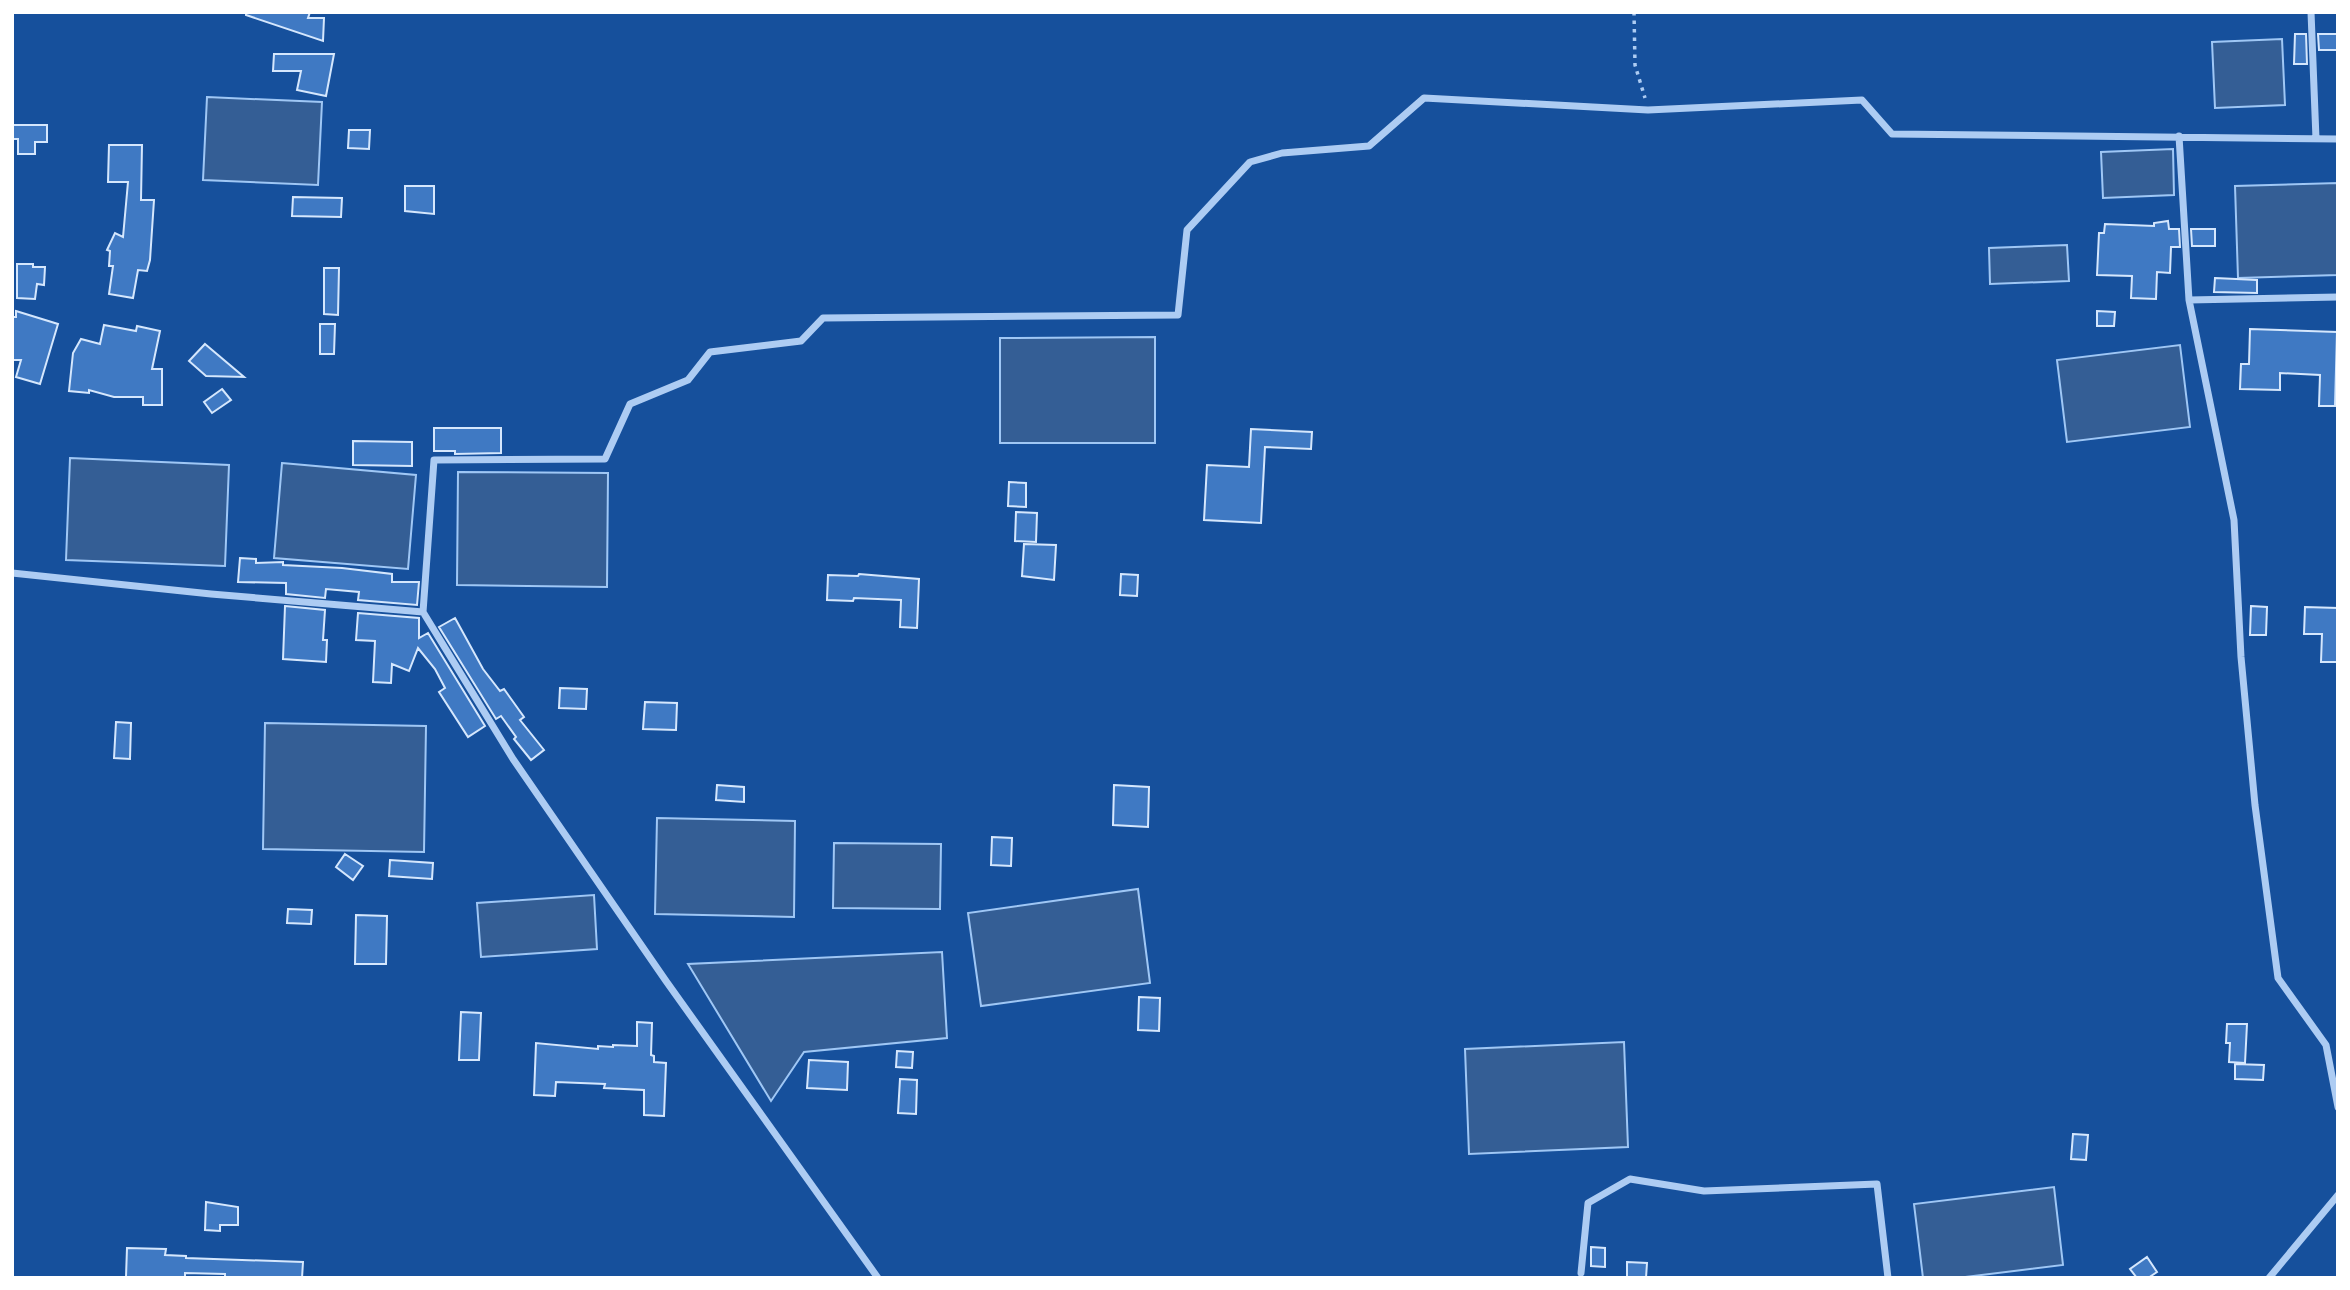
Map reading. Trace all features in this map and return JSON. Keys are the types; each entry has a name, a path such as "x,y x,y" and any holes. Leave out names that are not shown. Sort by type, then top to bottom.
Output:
{"street":[{"path":"2311,12 2316,139"},
{"path":"878,1278 666,981 513,759 423,612 434,460 605,459 630,404 688,380 710,352 801,341 823,318 1178,315 1187,230 1250,162 1283,153 1369,146 1423,98 1648,110 1862,100 1892,134 2338,139"},
{"path":"2179,136 2189,300 2234,520 2241,657 2255,805 2278,978 2326,1045 2338,1107"},
{"path":"2189,300 2338,296"},
{"path":"12,573 211,594 423,612"},
{"path":"1581,1273 1588,1203 1630,1179 1704,1191 1877,1184 1888,1278"},
{"path":"2269,1278 2338,1195"}],"path":[{"path":"1634,12 1635,65 1648,110"}],"water":[{"path":"2282,39 2285,105 2215,108 2212,42"},
{"path":"207,97 322,102 318,185 203,180"},
{"path":"2173,149 2174,195 2103,198 2101,152"},
{"path":"2338,183 2338,275 2238,278 2235,186"},
{"path":"2067,245 2069,281 1990,284 1989,248"},
{"path":"1155,337 1155,443 1000,443 1000,338"},
{"path":"2180,345 2190,427 2067,442 2057,360"},
{"path":"70,458 229,465 225,566 66,560"},
{"path":"282,463 416,475 408,569 274,558"},
{"path":"458,472 608,473 607,587 457,585"},
{"path":"265,723 426,726 424,852 263,849"},
{"path":"657,818 795,821 794,917 655,914"},
{"path":"834,843 941,844 940,909 833,908"},
{"path":"1138,889 1150,983 981,1006 968,913"},
{"path":"594,895 597,949 481,957 477,903"},
{"path":"942,952 947,1038 804,1052 771,1101 688,964"},
{"path":"1624,1042 1628,1147 1469,1154 1465,1049"},
{"path":"2054,1187 2063,1265 1957,1278 1923,1278 1914,1204"}],"building":[{"path":"246,12 310,12 308,18 324,18 323,41 246,15"},
{"path":"2295,34 2306,34 2307,64 2294,64"},
{"path":"2318,34 2338,34 2338,50 2319,50"},
{"path":"274,54 334,54 326,96 297,90 301,71 273,71"},
{"path":"12,125 47,125 47,142 35,142 35,154 18,154 18,139 12,139"},
{"path":"349,130 370,130 369,149 348,148"},
{"path":"109,145 142,145 141,200 154,200 150,260 147,271 138,270 133,298 109,294 113,266 109,266 110,251 107,250 115,233 123,237 128,182 108,182"},
{"path":"405,186 434,186 434,214 405,211"},
{"path":"293,197 342,198 341,217 292,216"},
{"path":"2168,221 2169,229 2179,229 2180,247 2171,247 2170,273 2157,272 2156,299 2131,298 2132,276 2097,275 2099,233 2104,233 2105,224 2154,226 2154,223"},
{"path":"2191,229 2215,229 2215,246 2192,246"},
{"path":"17,264 45,267 44,285 37,284 35,299 17,298"},
{"path":"324,268 339,268 338,315 324,314"},
{"path":"2215,278 2257,280 2257,293 2214,292"},
{"path":"16,311 58,324 40,384 16,377 21,360 12,360 13,317 16,317"},
{"path":"2097,311 2115,312 2114,326 2097,326"},
{"path":"320,324 335,324 334,354 320,354"},
{"path":"104,325 136,331 137,326 160,331 152,369 162,369 162,405 143,405 143,397 114,397 89,390 89,393 69,391 73,353 81,339 100,344"},
{"path":"2250,329 2337,332 2335,406 2319,406 2320,375 2280,373 2280,390 2240,389 2241,364 2249,364"},
{"path":"205,344 244,377 206,376 189,361"},
{"path":"222,389 231,400 212,413 204,402"},
{"path":"434,428 501,428 501,453 455,454 455,451 434,451"},
{"path":"1251,429 1312,432 1311,449 1265,447 1261,523 1204,520 1207,465 1249,467"},
{"path":"353,441 412,442 412,466 353,465"},
{"path":"1009,482 1026,483 1026,507 1008,506"},
{"path":"1016,512 1037,513 1036,542 1015,541"},
{"path":"1024,544 1056,545 1054,580 1022,576"},
{"path":"240,558 256,559 256,563 283,562 283,565 392,574 392,582 419,582 417,605 358,600 359,592 326,589 325,598 286,594 286,583 238,582"},
{"path":"859,574 919,579 917,628 900,627 901,600 827,600 828,575"},
{"path":"1121,574 1138,575 1137,596 1120,595"},
{"path":"285,606 325,610 323,640 327,640 326,662 283,659"},
{"path":"2251,606 2267,607 2266,635 2250,635"},
{"path":"2305,607 2338,608 2338,662 2321,662 2322,634 2304,634"},
{"path":"358,613 419,618 419,638 428,633 485,726 468,737 439,692 445,688 435,669 418,648 409,671 392,664 391,683 373,682 375,641 356,640"},
{"path":"455,618 483,669 500,691 504,689 524,717 520,720 544,750 531,760 514,739 516,737 501,716 496,719 439,627"},
{"path":"560,688 587,689 586,709 559,708"},
{"path":"645,702 677,703 676,730 643,729"},
{"path":"116,722 131,723 130,759 114,758"},
{"path":"717,785 744,787 744,802 716,800"},
{"path":"1114,785 1149,787 1148,827 1113,825"},
{"path":"992,837 1012,838 1011,866 991,865"},
{"path":"345,854 363,866 353,880 336,867"},
{"path":"390,860 433,863 432,879 389,876"},
{"path":"288,909 312,910 311,924 287,923"},
{"path":"356,915 387,916 386,964 355,964"},
{"path":"1139,997 1160,998 1159,1031 1138,1030"},
{"path":"461,1012 481,1013 479,1060 459,1060"},
{"path":"637,1022 652,1023 651,1055 654,1056 654,1062 666,1063 664,1116 644,1115 644,1090 604,1088 605,1084 556,1082 555,1096 534,1095 536,1043 598,1049 598,1046 637,1046"},
{"path":"2227,1024 2247,1024 2245,1063 2229,1062"},
{"path":"897,1051 913,1052 912,1068 896,1067"},
{"path":"809,1060 848,1062 847,1090 807,1088"},
{"path":"2235,1064 2264,1065 2263,1080 2235,1079"},
{"path":"900,1079 917,1080 916,1114 898,1113"},
{"path":"2073,1134 2088,1135 2086,1160 2071,1159"},
{"path":"206,1202 238,1207 238,1225 220,1225 220,1231 205,1230"},
{"path":"1591,1247 1605,1248 1605,1267 1591,1266"},
{"path":"127,1248 166,1249 165,1255 186,1258 303,1262 302,1278 225,1278 225,1274 185,1273 185,1278 126,1277"},
{"path":"2147,1257 2157,1272 2148,1278 2137,1278 2130,1269"},
{"path":"1627,1262 1647,1263 1646,1278 1627,1278"}]}
